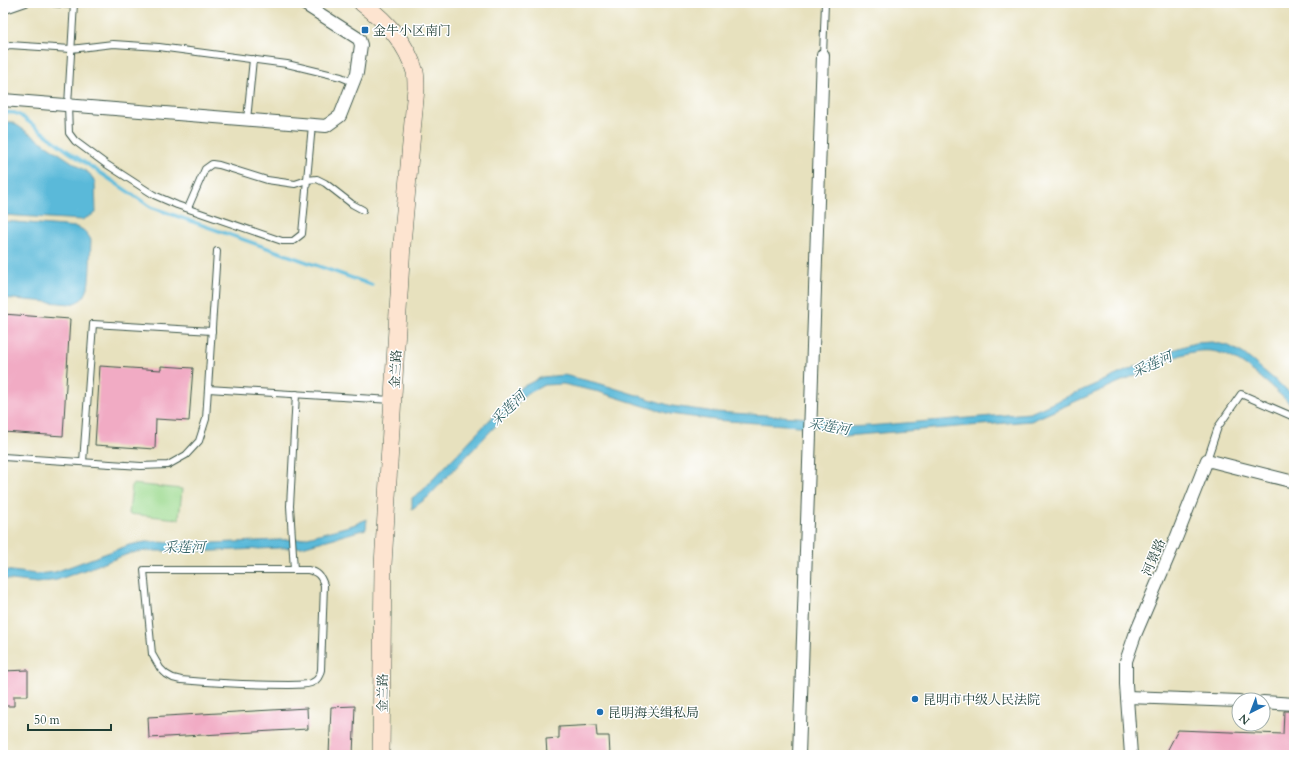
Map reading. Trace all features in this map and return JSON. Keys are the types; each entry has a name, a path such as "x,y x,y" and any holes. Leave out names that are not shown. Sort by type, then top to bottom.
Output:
{"street":[{"path":"3,100 326,126 333,123 340,116 354,82 357,73 360,45 359,39 303,3"},
{"name":"金兰路","path":"362,3 387,24 399,40 416,73 416,88 402,244 383,565 381,755"},
{"path":"799,755 823,55"},
{"path":"1207,460 1294,482"},
{"name":"河景路","path":"1131,755 1126,661 1135,635 1175,542 1207,460"},
{"path":"1127,697 1231,701"},
{"path":"1271,703 1294,704"}],"lane":[{"path":"3,11 26,3"},
{"path":"52,3 74,4 68,105 69,133 75,141 106,164 154,195 282,241 293,241 302,234 312,125"},
{"path":"823,55 825,3"},
{"path":"3,48 9,45 71,49 113,44 159,47 287,64 341,77 354,82"},
{"path":"247,120 253,59"},
{"path":"188,208 205,169 212,164 267,180 295,184 307,180 317,179 352,204 364,210"},
{"path":"3,457 141,466 168,465 186,455 198,442 206,419 217,251"},
{"path":"83,462 93,324 212,331"},
{"path":"208,389 393,400"},
{"path":"294,570 290,506 296,394"},
{"path":"1207,460 1218,427 1241,394 1294,417"},
{"path":"144,570 294,570 308,570 316,572 322,577 324,585 321,670 319,677 313,683 241,685 180,680 173,678 160,668 152,654 144,570"}],"green space":[{"path":"132,484 182,489 179,519 129,514"}],"water":[{"path":"3,122 12,122 90,174 95,182 96,213 82,220 3,215"},
{"path":"3,221 76,227 85,232 91,240 90,267 88,289 82,299 71,304 3,298"},
{"name":"采莲河","path":"1212,342 1229,346 1244,354 1294,396 1294,407 1244,365 1222,353 1211,351 1181,355 1031,421 844,436 826,428 715,420 670,414 599,392 563,384 544,385 525,395 428,497 412,509 412,498 422,491 520,388 542,377 564,375 601,384 672,406 715,412 828,419 845,427 868,426 1030,413 1178,348 1195,343"},
{"name":"采莲河","path":"367,519 366,529 302,547 214,551 146,551 131,553 57,580 37,583 3,579 3,570 37,574 55,572 129,545 145,542 213,543 300,539 353,525"}],"building":[{"path":"3,314 70,319 63,436 3,432"},
{"path":"100,366 161,370 161,366 193,368 189,421 156,419 155,449 95,445"},
{"path":"28,670 28,696 14,696 14,706 3,706 3,671"},
{"path":"355,706 353,755 329,755 331,707"},
{"path":"307,708 308,729 149,738 148,717"},
{"path":"1284,711 1294,711 1294,755 1165,755 1178,730 1283,734"},
{"path":"596,725 597,736 609,736 610,755 547,755 546,739 559,738 559,727"}],"waterway":[{"path":"3,112 15,113 21,116 69,152 151,207 372,285"}],"place":[{"name":"金牛小区南门","path":"365,30"},
{"name":"昆明市中级人民法院","path":"915,699"},
{"name":"昆明海关缉私局","path":"600,712"}]}
